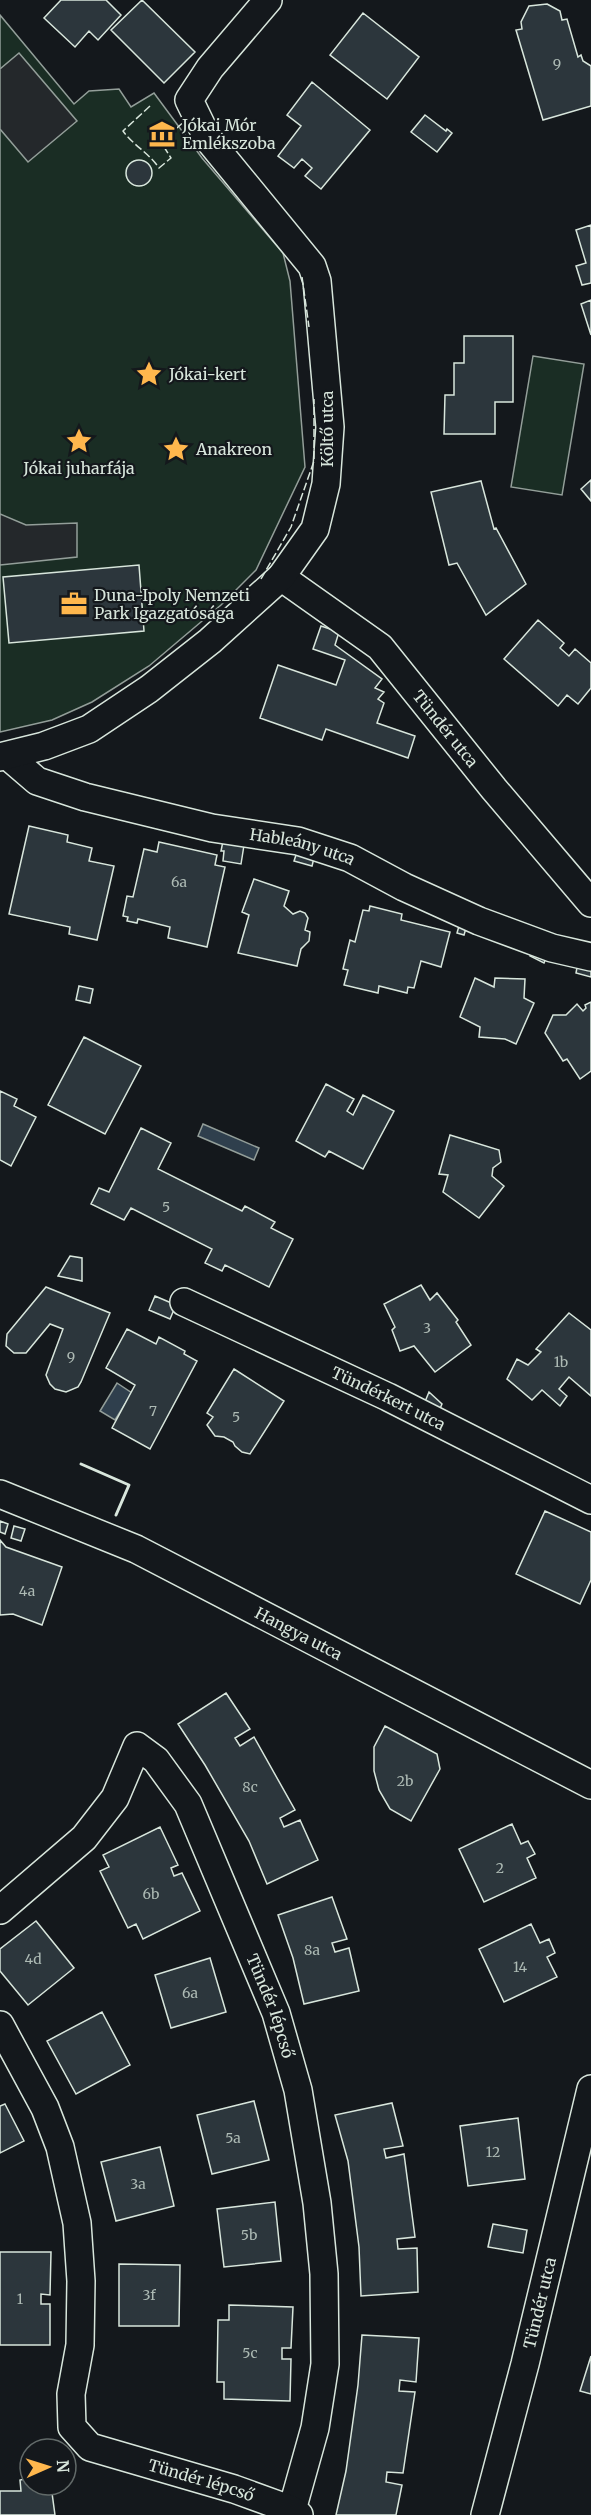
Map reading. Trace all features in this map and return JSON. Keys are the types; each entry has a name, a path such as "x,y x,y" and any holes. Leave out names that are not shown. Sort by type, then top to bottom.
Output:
{"street":[{"name":"Költő utca","path":"4,757 89,729 150,689 281,577 315,530 327,484 330,427 317,281 312,266 208,139 189,100 210,68 268,0"},
{"name":"Tündér utca","path":"281,577 380,647 494,789 591,903"},
{"name":"Hableány utca","path":"4,757 37,781 85,797 212,828 298,841 351,858 479,921 552,948 591,957"},
{"name":"Tündérkert utca","path":"184,1302 388,1397 591,1500"},
{"name":"Hangya utca","path":"0,1494 136,1549 591,1785"},
{"name":"Tündér lépcső","path":"0,1910 84,1838 115,1798 137,1746 156,1760 188,1804 276,2013 298,2090 316,2203 324,2274 325,2364 315,2428 296,2512 234,2489 90,2447 72,2427 71,2394 80,2345 81,2281 77,2223 60,2147 45,2108 0,2025"},
{"name":"Tündér utca","path":"485,2515 525,2364 591,2089"}],"green space":[{"name":"Jókai-kert","path":"0,15 74,104 89,91 119,89 131,107 154,93 202,158 283,253 290,281 305,467 256,570 221,605 149,666 92,702 52,720 0,732"},
{"path":"533,356 584,364 562,495 511,487"}],"shaded area":[{"path":"19,53 77,121 28,162 0,129 0,69"},
{"path":"0,514 26,525 77,523 77,557 0,565"}],"water":[{"path":"203,1124 259,1148 254,1160 198,1136"},
{"path":"117,1383 132,1393 115,1420 100,1411"}],"building":[{"path":"61,0 106,0 121,15 98,40 89,31 75,47 44,18"},
{"path":"142,0 195,52 164,83 111,30"},
{"path":"547,4 560,11 562,20 567,19 578,57 581,55 583,61 591,66 591,106 543,120 516,30 522,29 521,22 529,6"},
{"path":"363,13 419,57 387,99 330,55"},
{"path":"312,82 370,130 321,189 305,176 312,168 302,159 294,168 278,156 301,126 287,115"},
{"path":"425,115 452,133 437,152 411,132"},
{"path":"139,160 148,164 152,173 148,182 139,186 130,182 126,173 130,164"},
{"path":"591,225 591,283 582,285 576,266 586,263 576,230"},
{"path":"591,300 591,335 581,304"},
{"path":"464,336 513,336 513,402 495,402 495,434 444,434 445,395 454,395 454,363 464,363"},
{"path":"591,480 591,501 581,489"},
{"path":"481,481 494,529 496,528 526,584 486,615 457,563 449,565 431,492"},
{"name":"Duna-Ipoly Nemzeti Park Igazgatósága","path":"139,565 144,631 9,643 3,577"},
{"path":"538,620 564,643 560,648 569,656 575,649 591,663 591,688 578,704 567,695 558,706 504,659"},
{"path":"321,626 339,632 335,645 382,679 375,688 384,692 378,699 384,703 377,723 415,736 408,758 326,729 322,740 260,718 278,665 336,685 345,660 313,649"},
{"path":"29,826 68,835 67,842 92,848 89,861 114,866 97,940 69,934 70,927 9,914"},
{"path":"224,836 245,839 241,864 223,861 224,851 221,851"},
{"path":"159,842 217,855 215,865 225,867 207,947 168,938 170,927 138,919 137,923 127,921 128,917 123,916 127,896 133,897 144,849 157,852"},
{"path":"298,849 315,854 312,866 294,861"},
{"path":"254,879 289,891 284,906 293,914 300,911 305,913 308,918 305,930 310,932 309,941 301,949 297,966 238,953 249,915 242,912"},
{"path":"370,906 402,914 401,920 450,932 441,967 421,961 414,988 408,987 407,993 379,986 378,993 344,985 348,970 343,969 350,940 355,942 363,910 369,911"},
{"path":"459,926 466,928 464,935 457,933"},
{"path":"534,947 548,953 544,963 530,956"},
{"path":"578,962 591,965 591,977 576,973"},
{"path":"475,978 494,987 495,978 525,979 524,998 534,1003 516,1044 505,1039 479,1037 480,1027 460,1017"},
{"path":"79,986 93,989 90,1003 76,1000"},
{"path":"591,1002 591,1071 580,1079 567,1059 563,1061 545,1033 553,1015 566,1015 577,1004 583,1011 586,1008 585,1005"},
{"path":"84,1037 141,1066 105,1134 48,1105"},
{"path":"326,1084 354,1099 347,1111 353,1115 363,1095 394,1111 363,1169 329,1151 325,1157 296,1141"},
{"path":"0,1091 17,1099 14,1106 36,1117 11,1166 0,1160"},
{"path":"141,1128 171,1143 158,1169 242,1211 245,1206 275,1222 271,1228 293,1239 269,1287 225,1265 222,1271 205,1263 212,1249 131,1208 124,1220 91,1204 99,1188 109,1192"},
{"path":"450,1135 499,1150 501,1162 493,1168 492,1176 504,1186 479,1218 443,1192 448,1175 439,1174"},
{"path":"70,1256 82,1258 82,1281 58,1276"},
{"path":"421,1285 430,1300 437,1293 458,1320 456,1322 471,1345 435,1372 414,1346 400,1351 392,1330 395,1327 384,1304"},
{"path":"46,1287 110,1313 81,1382 78,1387 66,1392 55,1389 46,1375 63,1329 50,1324 26,1353 14,1353 6,1346 7,1334"},
{"path":"155,1296 176,1305 170,1319 149,1310"},
{"path":"569,1313 591,1330 591,1396 569,1377 559,1389 567,1396 560,1406 542,1390 532,1400 507,1379 517,1359 528,1365 541,1352 536,1349"},
{"path":"127,1329 156,1344 159,1337 185,1351 184,1354 197,1361 150,1449 112,1428 135,1385 106,1368"},
{"path":"234,1369 284,1401 250,1454 242,1452 233,1442 224,1437 215,1436 207,1425 213,1417 207,1413"},
{"path":"429,1392 442,1404 439,1411 424,1404"},
{"path":"545,1511 591,1532 591,1580 580,1604 516,1574"},
{"path":"0,1521 8,1524 5,1534 0,1532"},
{"path":"14,1526 25,1529 21,1541 11,1538"},
{"path":"0,1540 6,1547 62,1567 42,1625 13,1614 0,1615"},
{"path":"226,1693 250,1729 235,1738 240,1746 254,1737 295,1810 280,1818 284,1827 300,1820 318,1860 267,1884 249,1841 205,1765 178,1724"},
{"path":"385,1726 437,1754 440,1769 411,1821 390,1809 379,1790 374,1771 374,1747"},
{"path":"512,1824 521,1844 528,1841 535,1854 527,1858 536,1878 484,1902 459,1849"},
{"path":"160,1827 178,1865 171,1868 174,1876 182,1873 200,1911 143,1939 136,1924 128,1928 100,1871 109,1867 103,1855"},
{"path":"332,1897 347,1939 332,1943 335,1952 349,1948 359,1991 304,2004 293,1958 278,1915"},
{"path":"36,1921 74,1968 28,2005 0,1971 0,1949"},
{"path":"531,1924 540,1943 549,1939 555,1953 547,1957 557,1977 504,2002 479,1949"},
{"path":"210,1958 226,2012 171,2028 155,1975"},
{"path":"102,2012 130,2065 76,2094 47,2041"},
{"path":"254,2101 269,2160 212,2174 197,2115"},
{"path":"392,2103 403,2146 384,2149 386,2158 404,2154 415,2237 397,2239 398,2249 417,2248 418,2292 361,2296 359,2247 348,2161 335,2115"},
{"path":"5,2104 24,2141 0,2153 0,2106"},
{"path":"518,2118 525,2179 468,2186 460,2126"},
{"path":"160,2147 174,2206 116,2221 101,2162"},
{"path":"275,2202 281,2261 224,2267 217,2209"},
{"path":"493,2224 527,2230 523,2253 488,2247"},
{"path":"0,2252 51,2252 50,2295 41,2294 41,2304 50,2304 50,2345 0,2345"},
{"path":"119,2264 180,2265 179,2326 119,2326"},
{"path":"229,2305 293,2307 291,2348 282,2348 282,2359 291,2359 290,2401 224,2399 224,2382 217,2382 218,2320 229,2320"},
{"path":"362,2335 419,2338 416,2382 400,2380 399,2391 415,2392 403,2473 387,2472 386,2482 402,2485 396,2515 336,2515 346,2471 358,2385"},
{"path":"591,2356 591,2394 580,2391"},
{"path":"0,2491 18,2491 18,2497 53,2497 55,2515 0,2515"}],"fence":[{"path":"150,106 123,131 159,168 171,158 161,142 187,119"},
{"path":"302,277 309,327"},
{"path":"261,579 291,527 314,461 314,399"}],"wall":[{"path":"81,1464 129,1485 116,1515"}],"place":[{"name":"Jókai Mór Emlékszoba","path":"162,134"},
{"name":"Jókai-kert","path":"149,374"},
{"name":"Jókai juharfája","path":"79,441"},
{"name":"Anakreon","path":"176,449"},
{"name":"Duna-Ipoly Nemzeti Park Igazgatósága","path":"74,604"}]}
